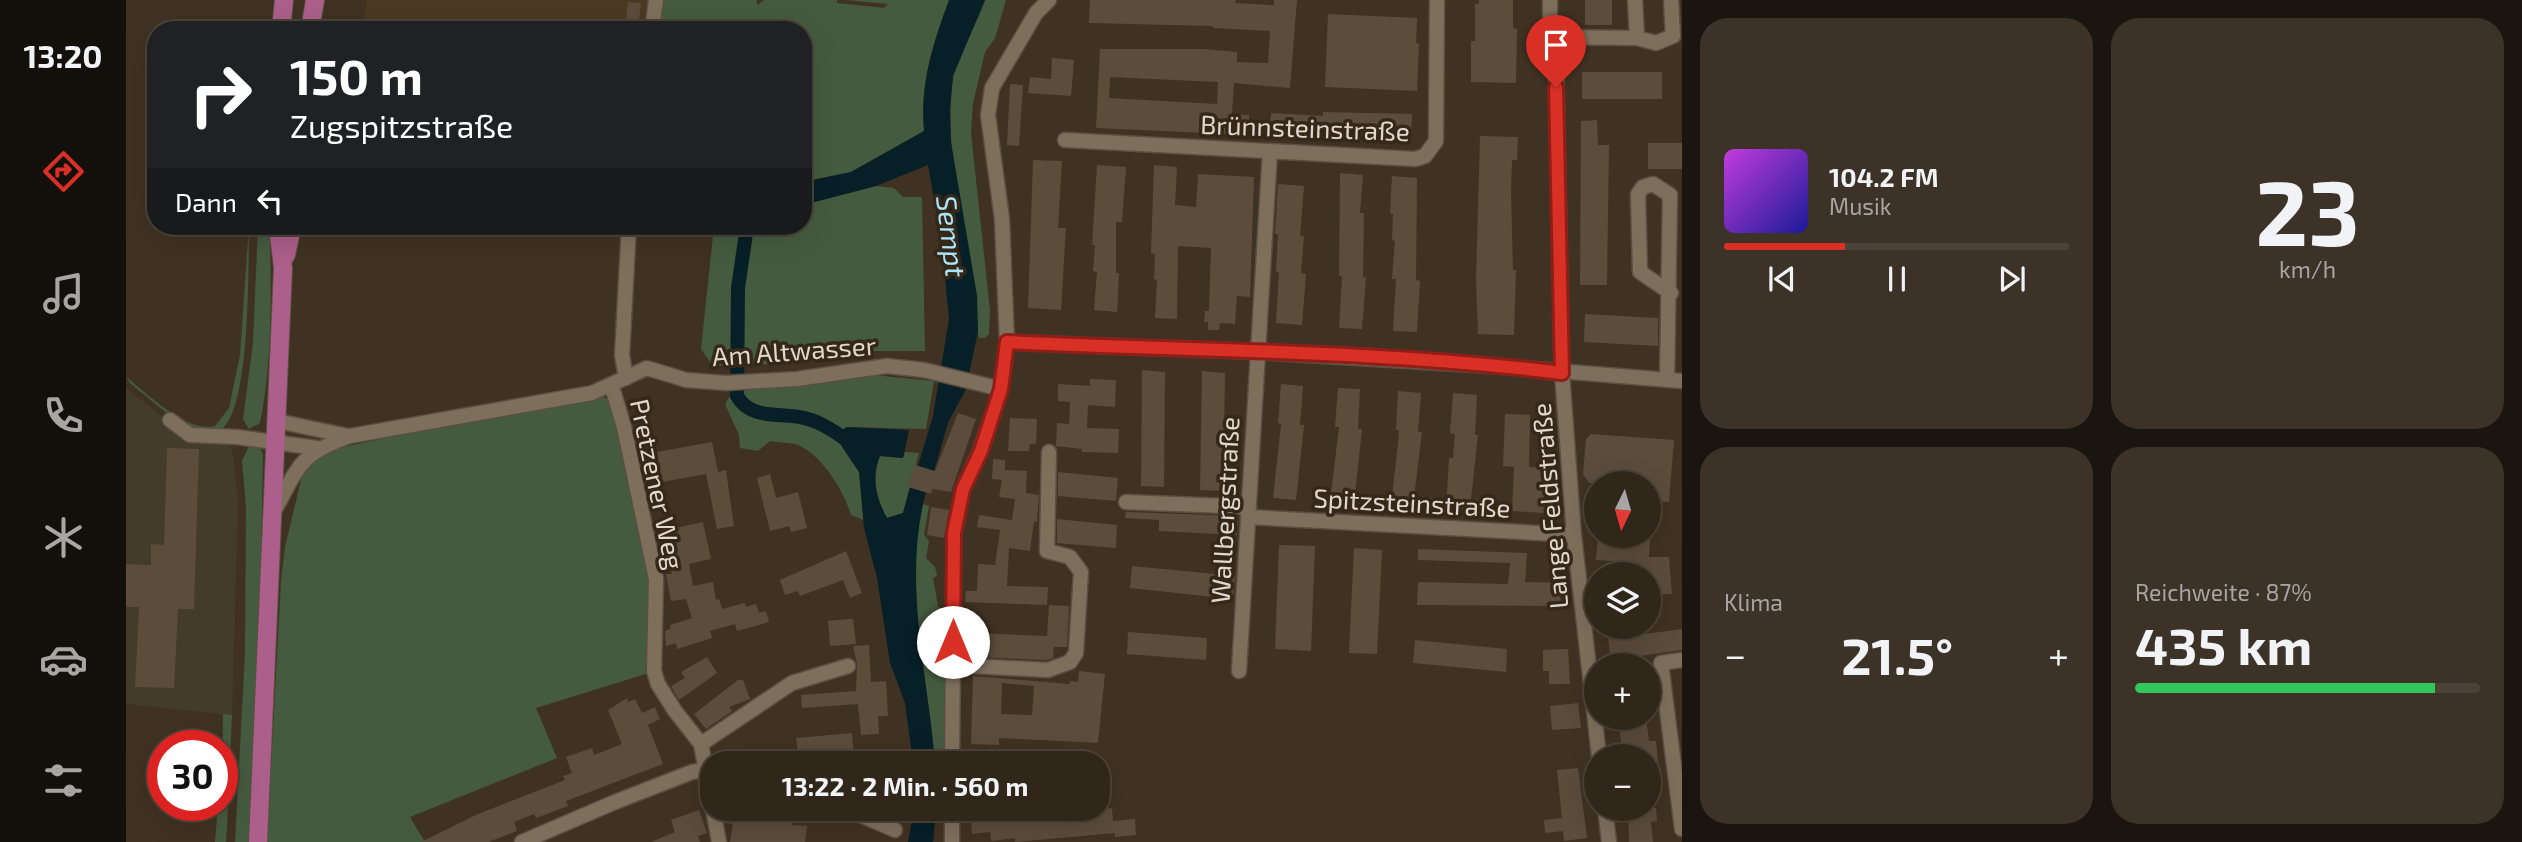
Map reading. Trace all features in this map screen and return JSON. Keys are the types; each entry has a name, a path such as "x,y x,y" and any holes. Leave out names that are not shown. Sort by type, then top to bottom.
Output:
{"main road":[{"path":"282,21 284,0"},
{"path":"312,21 315,0"},
{"path":"258,842 283,268 279,235"},
{"path":"283,268 290,235"}],"street":[{"path":"653,21 656,0"},
{"path":"951,751 954,533 963,489 981,451 1001,389 1007,342 1002,219 988,114 992,88 1002,69 1037,13 1049,0"},
{"name":"Brünnsteinstraße","path":"1065,140 1415,159 1425,156 1436,141 1437,0"},
{"name":"Lange Feldstraße","path":"1550,0 1550,37 1556,62 1562,373 1574,535 1590,653"},
{"path":"1635,0 1637,38"},
{"path":"1550,37 1637,38 1656,43 1669,40 1672,36 1671,0"},
{"name":"Wallbergstraße","path":"1239,671 1270,151"},
{"path":"1007,342 1258,352 1509,367 1675,381 1670,195 1653,184 1643,187 1638,194 1640,272 1671,293"},
{"name":"Pretzener Weg","path":"626,378 622,355 629,235"},
{"name":"Am Altwasser","path":"170,420 190,435 317,448 350,436 593,393 612,387 648,368 687,380 726,383 887,366 1001,389"},
{"name":"Pretzener Weg","path":"612,387 624,427 656,579 654,671 658,684 675,711 701,744"},
{"name":"Am Altwasser","path":"277,421 350,436"},
{"path":"273,512 303,461 317,448"},
{"path":"953,665 1048,670 1070,662 1076,653 1081,572 1070,558 1047,551 1049,452"},
{"name":"Spitzsteinstraße","path":"1126,502 1574,535"},
{"path":"1661,663 1682,660"},
{"path":"703,751 701,744 792,683 848,666"},
{"path":"1661,701 1682,829"},
{"path":"522,842 615,802 700,772"},
{"path":"716,821 719,842"},
{"path":"874,821 895,830"},
{"path":"952,821 952,842"},
{"path":"1607,821 1609,842"}],"shaded area":[{"path":"367,0 648,0 645,21 364,21"},
{"path":"126,388 164,418 190,427 222,429 233,454 238,497 232,715 126,704"}],"green space":[{"path":"659,0 756,0 758,5 764,0 837,0 837,3 884,8 888,4 845,0 949,0 933,48 926,80 924,131 851,172 812,180 812,21 657,21"},
{"path":"985,0 1006,0 995,38 985,52 973,103 971,133 990,311 989,334 985,338 979,338 976,290 953,158 951,105 955,69"},
{"path":"876,186 894,188 903,197 922,197 925,351 857,351 794,363 713,366 701,349 713,235 812,235 812,203"},
{"path":"249,235 248,301 243,365 231,415 222,429 210,430 190,426 163,410 126,377 181,418 204,427 215,426 229,408 240,355"},
{"path":"258,235 270,235 267,375 260,423 249,429 243,419 253,343"},
{"path":"873,375 934,381 926,429 847,427 839,432 841,445 859,472 864,520 851,515 831,475 807,450 795,444 770,441 758,451 740,448 739,435 725,404 732,393"},
{"path":"602,396 612,402 650,567 649,673 536,708 557,758 410,817 425,842 267,842 281,582 285,547 303,472 325,451 520,409"},
{"path":"249,446 259,446 263,454 260,617 249,842 235,842 245,654 246,506 242,461"},
{"path":"905,452 919,453 903,513 887,518 876,487 877,464 880,456 903,458"},
{"path":"923,504 929,506 924,535 929,541 926,558 935,567 937,576 933,578 938,606 950,623 948,751 934,751 916,599 917,534"},
{"path":"223,714 232,715 231,730 223,730"},
{"path":"217,821 227,821 226,842 215,842"}],"water":[{"name":"Sempt","path":"949,0 985,0 953,76 950,110 951,142 977,296 978,331 966,389 948,423 933,475 922,472 924,468 918,466 933,416 949,319 942,247 928,165 876,186 812,203 812,180 851,172 924,131 924,96 933,48"},
{"path":"847,427 909,430 903,458 880,456 876,487 887,518 903,513 910,487 926,492 919,526 916,593 934,751 911,751 905,703 890,663 877,578 864,528 859,472 841,445 839,432"},
{"path":"912,821 935,821 933,842 908,842"}],"building":[{"path":"1090,0 1236,0 1235,3 1274,5 1274,0 1297,0 1290,88 1234,83 1232,114 1249,115 1249,135 1096,128 1100,49 1203,49 1237,52 1237,62 1268,63 1270,31 1213,26 1089,23","holes":["1110,77 1218,82 1217,104 1109,98"]},
{"path":"1479,0 1513,0 1513,28 1517,29 1516,83 1471,82 1471,41 1475,41 1475,4 1479,4"},
{"path":"1585,0 1612,0 1612,25 1585,25"},
{"path":"628,2 641,3 639,21 626,21"},
{"path":"1328,14 1417,18 1417,91 1325,87"},
{"path":"1052,58 1074,60 1071,96 1028,93 1030,77 1051,79"},
{"path":"1582,72 1662,72 1662,99 1582,99"},
{"path":"1010,84 1023,85 1019,146 1007,145"},
{"path":"1323,112 1412,114 1411,137 1269,135 1271,113 1323,116"},
{"path":"1597,120 1598,145 1609,145 1607,285 1580,285 1581,121"},
{"path":"1480,136 1518,137 1517,160 1512,160 1511,192 1513,270 1516,270 1514,335 1478,334 1476,279"},
{"path":"1648,143 1682,143 1682,169 1648,169"},
{"path":"1033,160 1062,161 1058,228 1066,228 1061,310 1028,308"},
{"path":"1097,165 1126,167 1122,222 1116,222 1116,273 1119,273 1117,312 1094,310 1097,272 1093,271 1095,245 1092,245"},
{"path":"1154,165 1177,167 1175,205 1196,207 1198,174 1254,177 1250,297 1237,296 1235,324 1220,323 1219,330 1208,330 1208,322 1204,322 1205,311 1209,311 1211,248 1178,246 1177,319 1155,318 1157,280 1154,279 1155,254 1151,253"},
{"path":"1340,173 1363,175 1360,213 1364,213 1363,277 1366,278 1362,329 1339,328 1342,276 1339,276"},
{"path":"1392,176 1417,178 1416,280 1420,281 1417,332 1393,331 1396,279 1392,279 1395,241 1392,240 1393,214 1390,214"},
{"path":"1278,184 1304,186 1300,236 1304,236 1301,273 1306,274 1302,325 1276,323 1279,272 1276,272 1278,234 1275,234"},
{"path":"1585,314 1658,318 1658,346 1584,342"},
{"path":"1142,370 1165,372 1164,487 1141,486"},
{"path":"1202,371 1225,373 1223,491 1200,490"},
{"path":"1090,379 1116,380 1115,407 1088,405 1087,428 1119,429 1118,453 1082,452 1082,449 1056,446 1057,423 1069,424 1070,402 1058,401 1058,384 1090,386"},
{"path":"1281,384 1303,386 1300,425 1304,425 1296,500 1273,498 1281,424 1278,423"},
{"path":"1338,388 1360,389 1358,429 1362,429 1354,504 1330,502 1339,427 1335,427"},
{"path":"1398,391 1421,393 1418,432 1422,432 1414,497 1436,498 1436,509 1391,506 1399,430 1396,430"},
{"path":"1453,393 1477,395 1475,435 1478,435 1471,499 1492,501 1492,511 1446,508 1449,458 1453,458 1455,434 1450,433"},
{"path":"958,413 976,419 951,492 932,489 931,494 908,487 915,465 935,471"},
{"path":"1505,414 1530,415 1529,467 1545,468 1544,513 1512,511 1514,467 1503,466"},
{"path":"1010,418 1037,419 1036,444 1030,444 1029,451 1008,451"},
{"path":"1591,434 1674,440 1669,502 1661,502 1661,471 1584,471 1584,476 1583,474 1586,439"},
{"path":"712,442 718,472 726,470 734,526 717,529 706,474 651,484 646,454"},
{"path":"167,448 199,449 194,609 178,609 174,688 135,687 139,607 126,607 126,564 151,565 151,544 164,545"},
{"path":"993,459 1005,460 1005,470 1027,471 1026,493 1039,495 1037,522 1034,521 1030,551 1009,548 1007,586 1048,587 1047,605 965,602 966,591 977,591 978,564 995,565 1000,530 977,527 979,515 1012,520 1015,499 999,497 1002,480 992,479"},
{"path":"1058,472 1118,478 1116,501 1058,496"},
{"path":"770,474 776,498 798,492 807,528 791,532 789,526 770,531 757,478"},
{"path":"931,507 949,510 944,538 927,535"},
{"path":"1126,512 1238,516 1237,535 1159,531 1159,520 1125,518"},
{"path":"1057,519 1117,525 1116,548 1057,543"},
{"path":"703,522 711,559 689,564 693,586 713,582 716,600 719,599 722,609 745,603 746,607 756,604 759,613 766,611 769,622 737,631 735,624 710,631 712,638 677,649 676,643 666,646 665,631 671,628 670,625 692,618 686,599 671,601 666,574 672,574 662,531"},
{"path":"1279,545 1315,546 1311,651 1275,649"},
{"path":"1354,548 1382,550 1377,654 1349,653"},
{"path":"1597,548 1649,548 1649,557 1669,557 1672,594 1661,594 1661,562 1596,560"},
{"path":"1418,549 1527,553 1525,582 1561,583 1560,606 1417,605 1418,582 1508,584 1510,563 1418,560"},
{"path":"846,551 862,593 850,598 843,580 800,596 798,591 785,595 780,580"},
{"path":"1132,566 1235,576 1233,599 1130,588"},
{"path":"1049,605 1069,606 1067,647 1054,647 1053,658 975,657 976,633 1047,636"},
{"path":"853,619 856,644 830,646 828,621"},
{"path":"1682,629 1682,650 1661,653 1610,653 1608,639 1661,639 1661,632"},
{"path":"1128,632 1207,638 1206,660 1127,654"},
{"path":"1415,640 1507,649 1506,672 1413,663"},
{"path":"869,645 871,682 886,681 888,716 878,716 879,734 861,735 858,704 802,708 801,695 856,691 857,664 853,646"},
{"path":"1568,649 1570,684 1549,684 1549,671 1543,671 1543,650"},
{"path":"707,657 717,673 679,700 671,686 685,678 681,672"},
{"path":"1079,671 1105,674 1098,743 999,738 999,745 971,744 973,676 1069,684 1070,681 1078,682","holes":["1002,683 1034,686 1032,715 1001,714"]},
{"path":"738,680 743,680 750,699 729,707 732,711 706,729 694,714"},
{"path":"627,698 628,702 635,699 642,713 655,707 660,719 648,725 663,764 566,801 568,806 536,818 534,814 514,822 517,831 488,842 421,842 478,814 565,780 563,776 572,773 566,757 592,748 594,755 622,744 608,710"},
{"path":"1578,703 1581,728 1552,730 1550,706"},
{"path":"1620,730 1648,730 1649,741 1656,741 1656,744 1621,744"},
{"path":"852,733 853,751 798,751 796,738"},
{"path":"1578,768 1587,838 1564,841 1563,831 1545,833 1544,820 1562,818 1557,770"},
{"path":"1112,808 1113,821 1135,819 1136,835 1115,837 1115,833 1015,842 1015,838 991,841 990,832 972,834 971,821 1110,821"},
{"path":"699,810 700,821 703,821 707,833 698,836 700,842 651,842 675,832 671,820"},
{"path":"792,821 792,825 807,826 805,842 730,842 733,824 725,823"},
{"path":"1628,821 1657,821 1651,822 1653,842 1629,842"}],"waterway":[{"path":"746,235 738,288 737,396 743,404 759,413 814,421 856,447"}],"route":[{"path":"953,642 954,533 963,489 981,451 1001,389 1007,342 1258,352 1509,367 1562,373 1556,87"}]}
